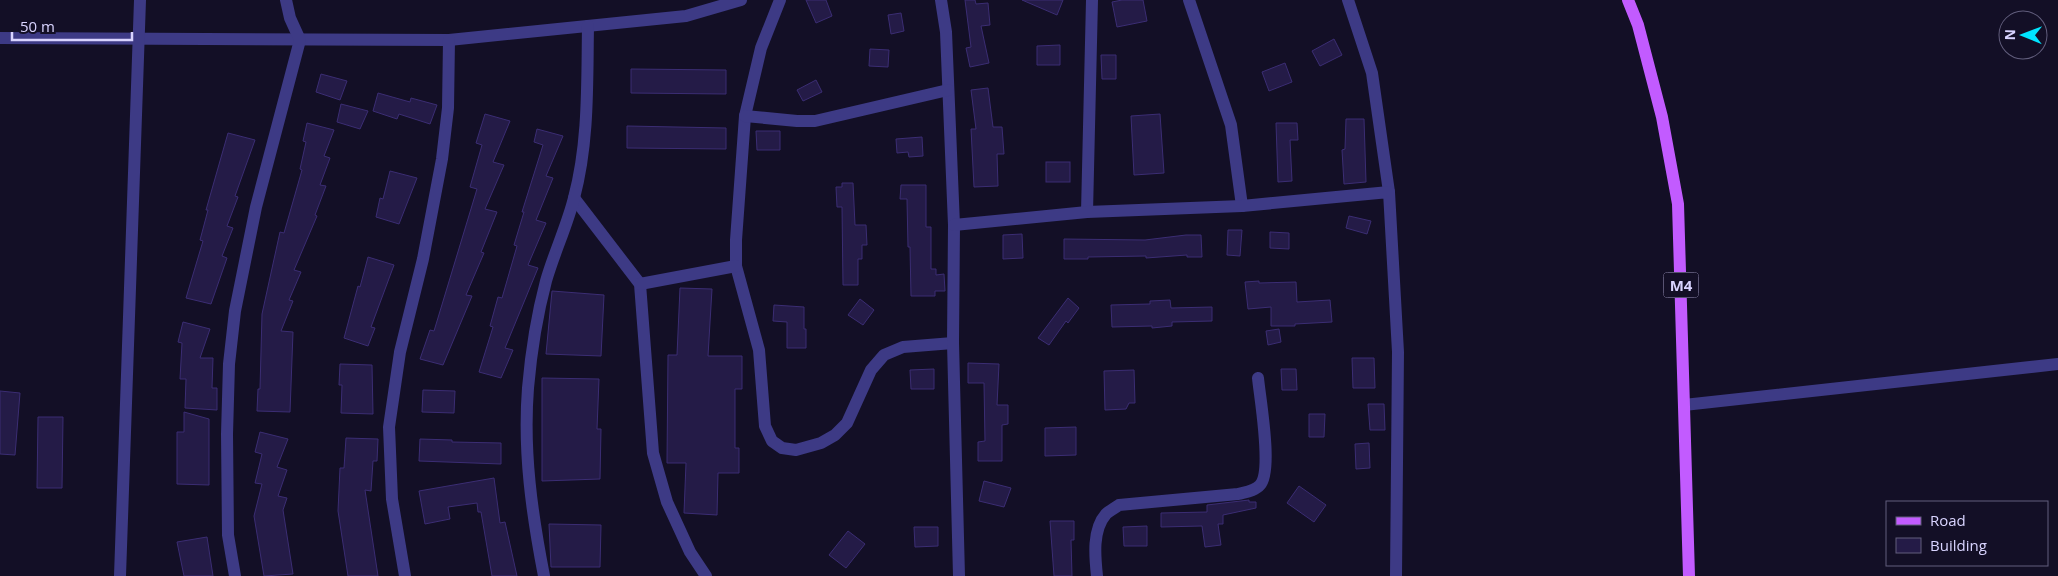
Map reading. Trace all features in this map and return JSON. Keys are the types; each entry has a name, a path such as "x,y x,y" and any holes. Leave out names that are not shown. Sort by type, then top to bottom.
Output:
{"main road":[{"name":"M4","path":"1628,0 1638,25 1662,117 1678,204 1689,576"}],"street":[{"path":"120,576 140,0"},
{"path":"236,576 228,536 226,434 229,364 234,320 256,207 300,40 290,18 286,0"},
{"path":"0,38 449,40 686,16 740,0"},
{"path":"780,0 760,48 745,116 736,231 736,266 759,350 765,426 772,441 782,448 796,450 821,443 835,435 847,423 871,370 884,354 904,347 952,343"},
{"path":"941,0 946,32 954,226 952,343 959,576"},
{"path":"1087,212 1092,0"},
{"path":"1189,0 1231,125 1242,206"},
{"path":"1348,0 1372,73 1389,192 1398,352 1396,576"},
{"path":"544,576 532,512 527,460 528,389 535,334 546,281 574,198 585,136 588,26"},
{"path":"405,576 392,499 389,427 400,352 423,259 442,159 448,108 449,40"},
{"path":"745,116 815,121 948,90"},
{"path":"954,226 1087,212 1242,206 1389,192"},
{"path":"574,198 640,284 653,453 667,502 690,552 706,576"},
{"path":"640,284 736,266"},
{"path":"1684,405 2058,364"},
{"path":"1096,576 1095,553 1099,526 1106,514 1119,505 1238,494 1254,490 1260,485 1264,478 1267,462 1258,378"}],"building":[{"path":"806,0 826,0 832,16 816,23"},
{"path":"965,0 975,0 976,4 988,3 990,25 981,26 989,63 970,67 966,48 971,47"},
{"path":"1022,0 1063,0 1057,15"},
{"path":"1143,0 1147,21 1117,27 1112,2"},
{"path":"901,13 904,31 891,34 888,15"},
{"path":"1334,39 1342,55 1320,66 1312,51"},
{"path":"1060,45 1060,65 1037,65 1037,46"},
{"path":"870,49 889,50 888,67 869,66"},
{"path":"1101,55 1116,55 1116,79 1102,79"},
{"path":"1285,63 1292,82 1269,91 1262,72"},
{"path":"631,69 726,70 726,94 631,93"},
{"path":"321,74 347,81 340,100 316,92"},
{"path":"816,80 822,92 803,101 797,90"},
{"path":"988,88 993,127 1002,127 1004,154 997,154 998,186 974,187 971,129 976,129 971,90"},
{"path":"378,93 410,102 411,98 437,105 430,124 399,114 397,119 373,111"},
{"path":"341,104 368,111 360,129 337,122"},
{"path":"485,114 510,121 493,162 504,165 485,209 497,212 481,252 484,253 466,295 472,296 443,365 420,359 430,330 434,331 477,189 470,187 482,145 476,143"},
{"path":"1160,114 1164,173 1134,175 1131,116"},
{"path":"1346,119 1364,119 1366,182 1344,184 1342,150 1345,149"},
{"path":"307,123 334,130 324,156 330,158 320,185 326,186 315,215 317,216 294,270 301,272 289,300 293,301 281,331 293,332 290,412 257,411 258,389 260,389 262,314 280,232 284,233 302,170 300,169 306,142 303,141"},
{"path":"1276,123 1297,123 1298,140 1290,140 1292,181 1278,182"},
{"path":"627,126 726,128 726,149 627,148"},
{"path":"537,129 563,136 546,176 553,178 536,220 546,223 528,265 538,268 505,348 513,350 501,378 479,372 493,327 490,326 498,297 502,298 517,246 514,245 524,212 522,212 543,145 534,142"},
{"path":"756,131 780,131 780,150 757,150"},
{"path":"228,133 255,140 235,196 238,197 227,226 233,228 222,256 227,258 211,304 186,298 203,241 200,240 208,210 206,210"},
{"path":"922,137 923,156 909,157 908,152 897,153 896,139"},
{"path":"1046,162 1070,162 1070,182 1046,182"},
{"path":"390,171 417,178 399,224 376,217 380,198 383,199"},
{"path":"842,183 853,183 855,225 866,225 867,245 862,245 862,259 858,259 858,285 843,285 842,207 837,207 836,187 842,187"},
{"path":"901,185 926,185 926,227 931,227 931,269 936,269 936,275 944,274 945,291 935,291 935,296 911,296 907,199 900,199"},
{"path":"1349,216 1371,221 1367,234 1346,228"},
{"path":"1228,230 1242,230 1240,256 1227,255"},
{"path":"1270,232 1289,233 1289,249 1270,248"},
{"path":"1022,234 1023,258 1003,259 1003,235"},
{"path":"1201,235 1202,257 1187,257 1187,255 1146,258 1146,256 1064,259 1064,239 1145,240"},
{"path":"368,257 394,265 371,327 375,328 368,346 344,338"},
{"path":"1259,281 1259,283 1296,282 1297,302 1330,300 1332,322 1295,324 1295,326 1271,326 1271,307 1248,309 1245,282"},
{"path":"680,288 712,289 708,356 742,356 742,389 735,389 735,448 739,448 739,473 718,473 717,515 684,513 686,463 667,463 668,355 677,355"},
{"path":"552,291 604,295 601,356 546,354"},
{"path":"1068,298 1079,308 1068,323 1066,321 1049,345 1038,338"},
{"path":"860,299 874,310 863,325 848,315"},
{"path":"1170,300 1171,308 1212,307 1212,321 1172,322 1172,326 1152,328 1152,326 1112,327 1111,305 1150,304 1150,301"},
{"path":"774,305 804,307 806,348 787,348 787,322 773,321"},
{"path":"183,322 210,329 200,358 213,358 212,388 217,388 217,410 185,408 186,379 180,379 182,343 178,342"},
{"path":"1279,329 1281,342 1268,345 1266,331"},
{"path":"1352,358 1374,358 1375,388 1353,388"},
{"path":"968,363 999,364 997,405 1008,405 1008,424 1002,425 1002,461 978,461 978,442 985,441 984,383 968,383"},
{"path":"340,364 372,365 373,414 341,413 342,385 339,385"},
{"path":"934,369 934,389 911,389 910,370"},
{"path":"1281,369 1296,369 1297,390 1282,390"},
{"path":"1134,370 1135,403 1129,403 1126,409 1105,410 1104,371"},
{"path":"542,378 599,379 597,429 601,429 600,479 542,481"},
{"path":"423,390 455,391 454,413 422,412"},
{"path":"0,391 20,393 15,455 0,454"},
{"path":"1368,404 1384,404 1385,430 1370,430"},
{"path":"184,412 209,419 209,485 177,484 177,432 184,432"},
{"path":"1309,414 1325,414 1324,437 1309,437"},
{"path":"38,417 63,417 62,488 37,488"},
{"path":"1076,427 1076,455 1045,456 1045,428"},
{"path":"260,432 288,439 277,467 287,470 278,496 287,498 283,510 293,574 264,576 254,516 262,484 255,483 262,454 255,452"},
{"path":"346,438 378,439 377,461 373,461 371,491 365,490 378,576 348,576 338,511 340,468 344,468"},
{"path":"420,439 501,443 501,464 419,461"},
{"path":"1369,443 1370,468 1356,469 1355,444"},
{"path":"494,478 500,523 505,522 517,576 492,576 481,512 478,512 477,503 448,507 450,519 425,524 419,491"},
{"path":"984,481 1011,488 1004,507 979,501"},
{"path":"1299,486 1326,505 1314,522 1287,503"},
{"path":"1249,500 1249,502 1256,502 1256,508 1223,515 1223,524 1218,524 1221,545 1205,547 1202,526 1161,527 1161,513 1207,512 1207,505"},
{"path":"1050,521 1074,521 1074,540 1071,540 1072,576 1054,576"},
{"path":"549,524 601,525 600,567 551,567"},
{"path":"1147,526 1147,546 1124,546 1123,527"},
{"path":"914,527 938,527 938,546 915,547"},
{"path":"848,531 865,544 846,568 829,555"},
{"path":"207,537 213,576 184,576 177,542"}]}
